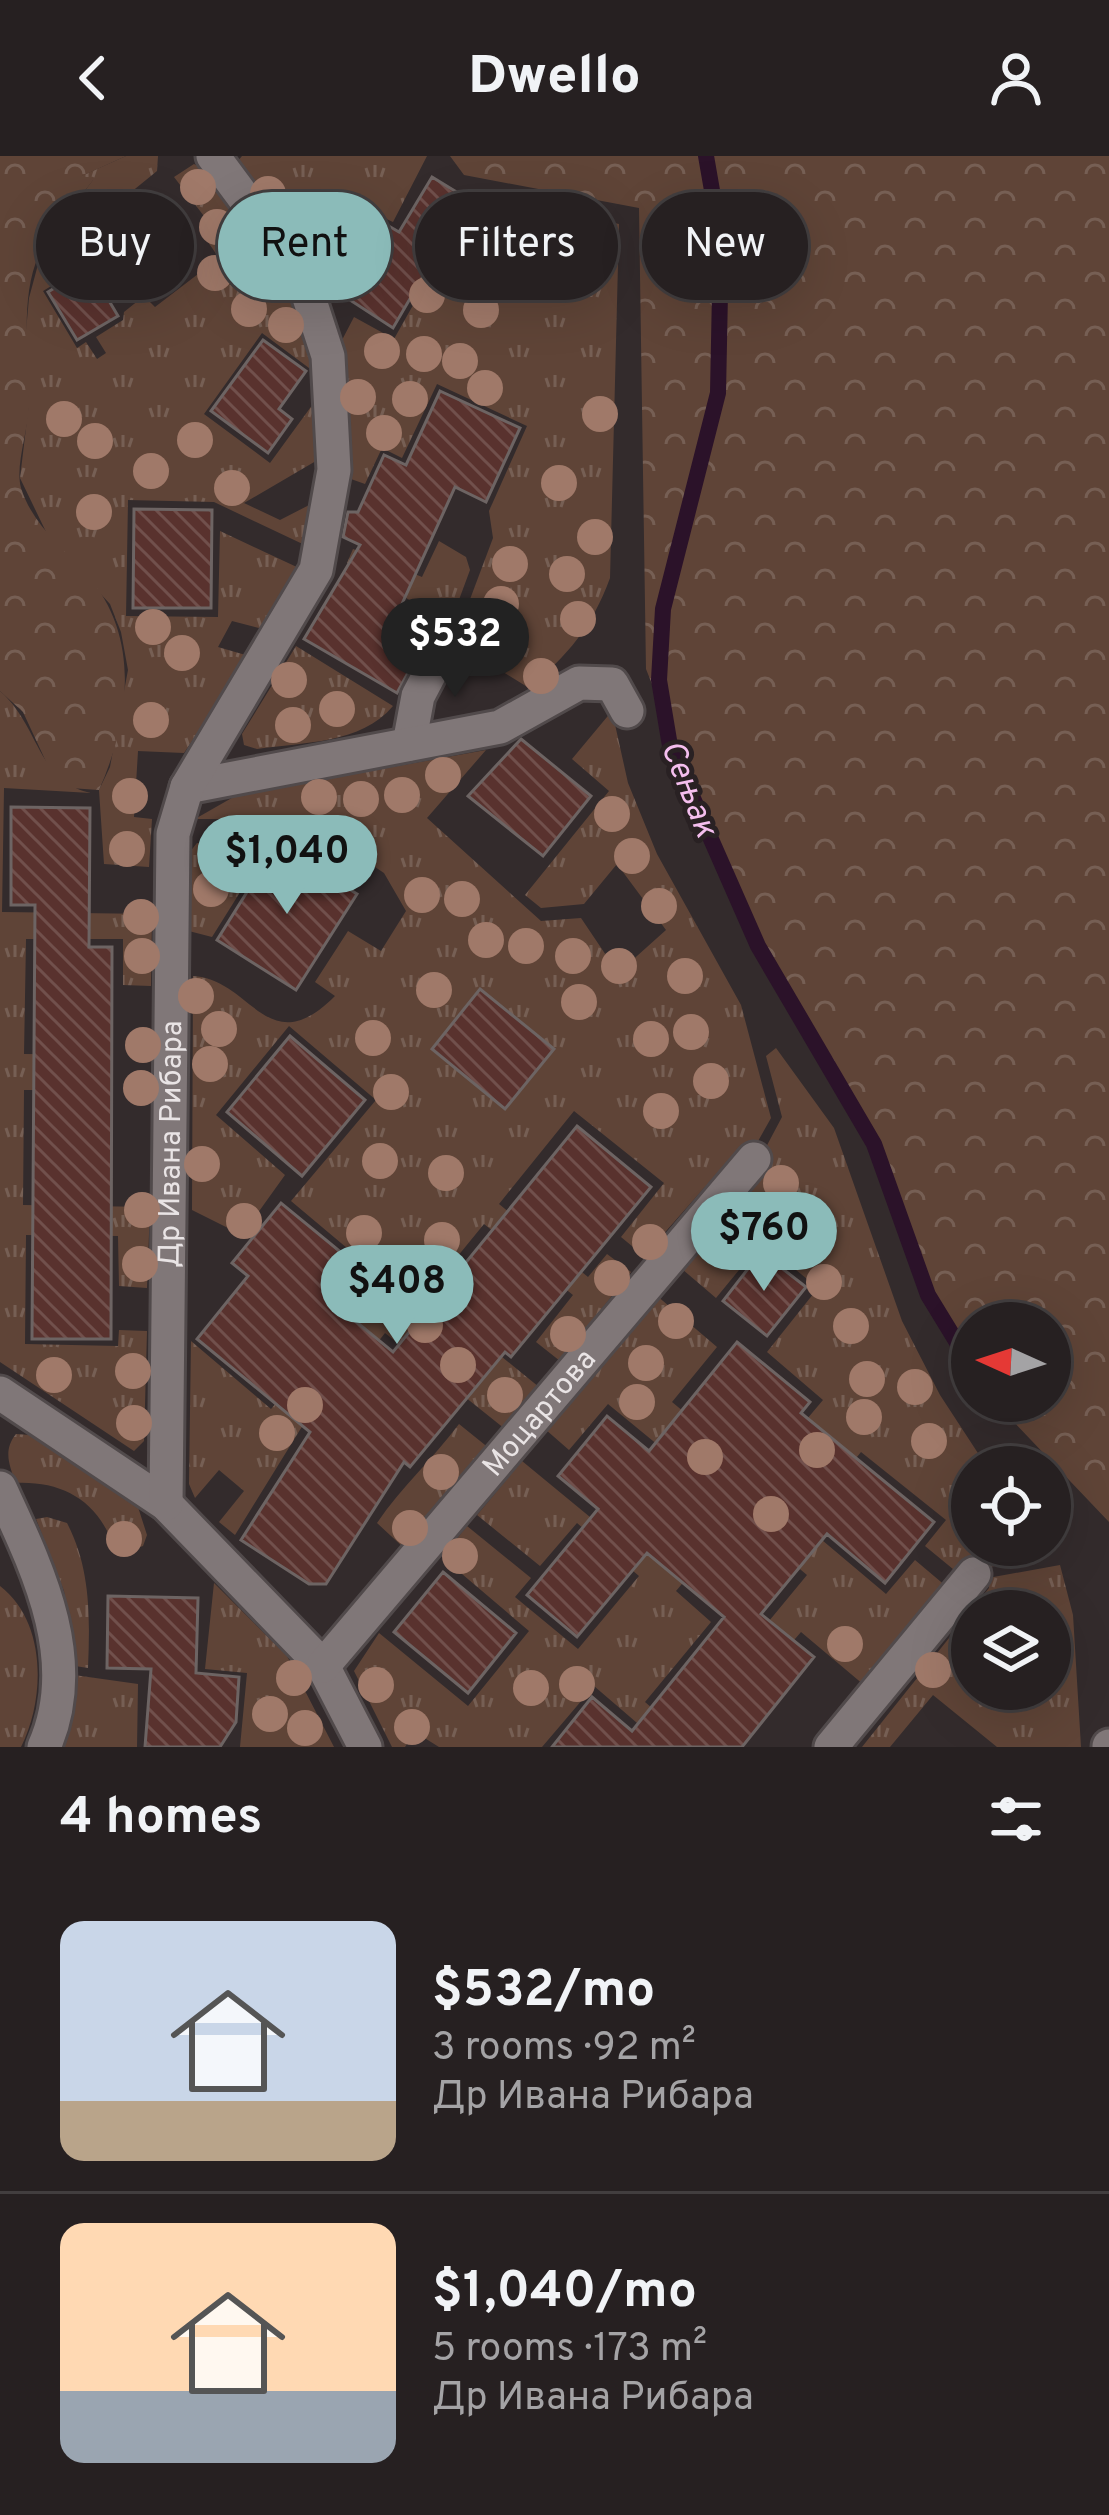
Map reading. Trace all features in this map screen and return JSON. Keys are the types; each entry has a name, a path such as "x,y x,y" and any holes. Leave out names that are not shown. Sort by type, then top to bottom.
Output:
{"street":[{"name":"Др Ивана Рибара","path":"166,1504 170,858 187,787 316,570 334,470 328,356 302,276 213,156"},
{"path":"409,744 418,696 448,639"},
{"path":"187,787 500,727 579,683 612,684 627,711"},
{"name":"Моцартова","path":"323,1666 754,1159"},
{"path":"1,1395 166,1504 323,1666 364,1747"},
{"path":"0,1488 44,1586 55,1634 57,1711 44,1747"},
{"path":"831,1747 974,1574"}],"green space":[{"path":"0,156 126,156 82,176 94,179 83,192 36,192 36,263 27,324 29,407 20,469 26,501 104,599 123,651 123,707 99,790 70,788 55,781 23,712 0,691"},
{"path":"126,156 158,156 157,171 131,192 84,192 93,180 79,177"},
{"path":"242,156 427,156 393,222 391,192 251,192 233,167"},
{"path":"450,156 1109,156 1109,1522 1071,1482 1071,1446 1037,1446 1014,1422 1071,1422 1071,1302 951,1302 951,1333 936,1308 856,1109 786,998 720,855 646,669 639,208 618,204 618,192 554,192 464,175"},
{"path":"194,164 223,192 218,192 218,257 201,232 210,224 194,203 194,192 185,192 174,177"},
{"path":"218,259 218,300 299,300 317,359 309,368 262,333 204,414 270,463 321,393 321,458 244,503 280,520 317,501 309,547 214,502 128,500 126,616 218,617 220,531 301,569 263,629 232,621 218,647 249,656 184,753 138,751 134,817 152,819 149,867 104,864 99,790 110,767 128,670 121,632 110,604 49,538 20,478 29,403 24,354 36,272 36,300 48,300 77,348 86,342 97,359 106,353 96,337 123,320 124,312 139,300 148,300 155,307 164,300 194,300 194,277"},
{"path":"416,300 617,300 610,578 577,639 529,688 454,642 493,538 489,511 527,426 437,384 402,458 382,448 365,484 351,479 341,342 354,317 394,339"},
{"path":"439,541 466,557 470,570 450,624 347,563 353,549 422,577"},
{"path":"296,646 393,706 365,728 331,739 257,749 244,745 242,734"},
{"path":"0,691 24,720 49,765 73,787 91,793 4,788 2,912 152,914 151,986 123,985 123,939 26,939 24,1054 110,1055 109,1090 24,1090 23,1205 150,1207 147,1288 119,1286 118,1236 26,1235 25,1344 118,1346 119,1330 147,1331 144,1441 134,1451 0,1362"},
{"path":"612,711 628,783 657,854 741,1005 771,1118 753,1150 728,1171 720,1170 644,1256 621,1237 664,1183 574,1111 499,1204 588,1277 607,1254 631,1272 560,1361 536,1342 573,1295 484,1224 426,1295 539,1387 505,1429 385,1333 329,1403 311,1412 235,1535 219,1522 244,1491 219,1470 195,1498 189,1484 191,1341 271,1409 332,1337 316,1323 366,1264 291,1201 376,1100 289,1026 216,1115 285,1175 242,1235 192,1210 193,976 231,990 276,1020 292,1022 312,1015 335,996 315,982 348,931 381,951 406,911 384,873 303,819 195,819 237,795 486,750 427,818 541,921 581,918 618,973 666,930 617,864 584,904 541,908 525,895 609,791 572,759"},
{"path":"197,843 269,846 212,937 185,930 189,853"},
{"path":"776,1048 834,1128 902,1321 951,1412 951,1422 958,1422 973,1446 951,1446 951,1566 994,1566 959,1574 925,1546 946,1520 861,1452 803,1524 886,1594 915,1560 947,1587 864,1685 801,1632 768,1670 745,1650 807,1575 738,1517 676,1591 711,1622 645,1702 697,1747 665,1747 594,1686 542,1747 439,1747 415,1732 405,1747 392,1747 354,1671 379,1633 468,1706 529,1631 442,1557 467,1526 531,1578 515,1597 578,1649 639,1576 577,1523 540,1566 477,1515 522,1461 630,1550 692,1473 608,1404 569,1450 545,1429 656,1295 717,1347 672,1402 760,1475 823,1400 767,1352 818,1288 762,1242 716,1298 682,1269 737,1202 782,1117 766,1056"},
{"path":"459,1424 490,1449 404,1548 377,1523"},
{"path":"16,1434 30,1435 138,1507 147,1535 143,1546 124,1552 114,1547 99,1517 63,1490 16,1483 8,1452"},
{"path":"36,1519 67,1523 81,1558 89,1612 88,1668 75,1666 64,1591"},
{"path":"1060,1566 1066,1590 987,1590 988,1578"},
{"path":"214,1583 287,1656 334,1747 240,1747 247,1673 205,1669"},
{"path":"0,1586 26,1619 37,1661 35,1706 21,1747 0,1747"},
{"path":"1071,1607 1081,1747 997,1747 951,1710 1071,1710"},
{"path":"951,1636 951,1710 933,1695 890,1747 862,1747"},
{"path":"74,1675 138,1684 137,1747 60,1747"}],"building":[{"path":"432,177 457,192 423,192"},
{"path":"415,205 415,290 393,328 350,300 391,300 391,227 399,232"},
{"path":"53,300 109,300 118,316 77,340"},
{"path":"263,340 306,371 279,409 292,419 268,453 211,411"},
{"path":"440,391 520,428 486,502 455,487 402,604 435,623 397,693 304,639 360,545 343,537 348,512 358,512 384,455 406,465"},
{"path":"134,509 212,510 211,608 133,608"},
{"path":"521,739 591,796 543,856 468,796"},
{"path":"11,807 90,808 89,947 112,947 111,1339 32,1339 35,905 11,905"},
{"path":"277,844 357,894 296,990 217,940"},
{"path":"480,989 554,1049 505,1109 432,1049"},
{"path":"290,1036 365,1100 302,1176 227,1112"},
{"path":"577,1126 651,1187 511,1357 505,1352 410,1467 404,1462 326,1584 309,1584 241,1540 310,1432 197,1339 248,1276 232,1263 281,1203 354,1263 326,1297 393,1352"},
{"path":"761,1252 806,1287 767,1336 723,1301"},
{"path":"737,1342 810,1402 801,1413 934,1522 885,1583 827,1534 761,1614 814,1657 742,1747 552,1747 592,1697 632,1731 724,1617 647,1553 577,1637 527,1595 598,1509 558,1476 607,1416 649,1451"},
{"path":"443,1572 516,1633 468,1693 394,1632"},
{"path":"108,1596 198,1598 196,1673 239,1677 236,1722 220,1747 145,1747 151,1669 107,1668"}],"waterway":[{"name":"Сењак","path":"706,156 721,242 718,393 663,609 659,680 670,746 758,946 874,1144 928,1295 951,1333"}]}
